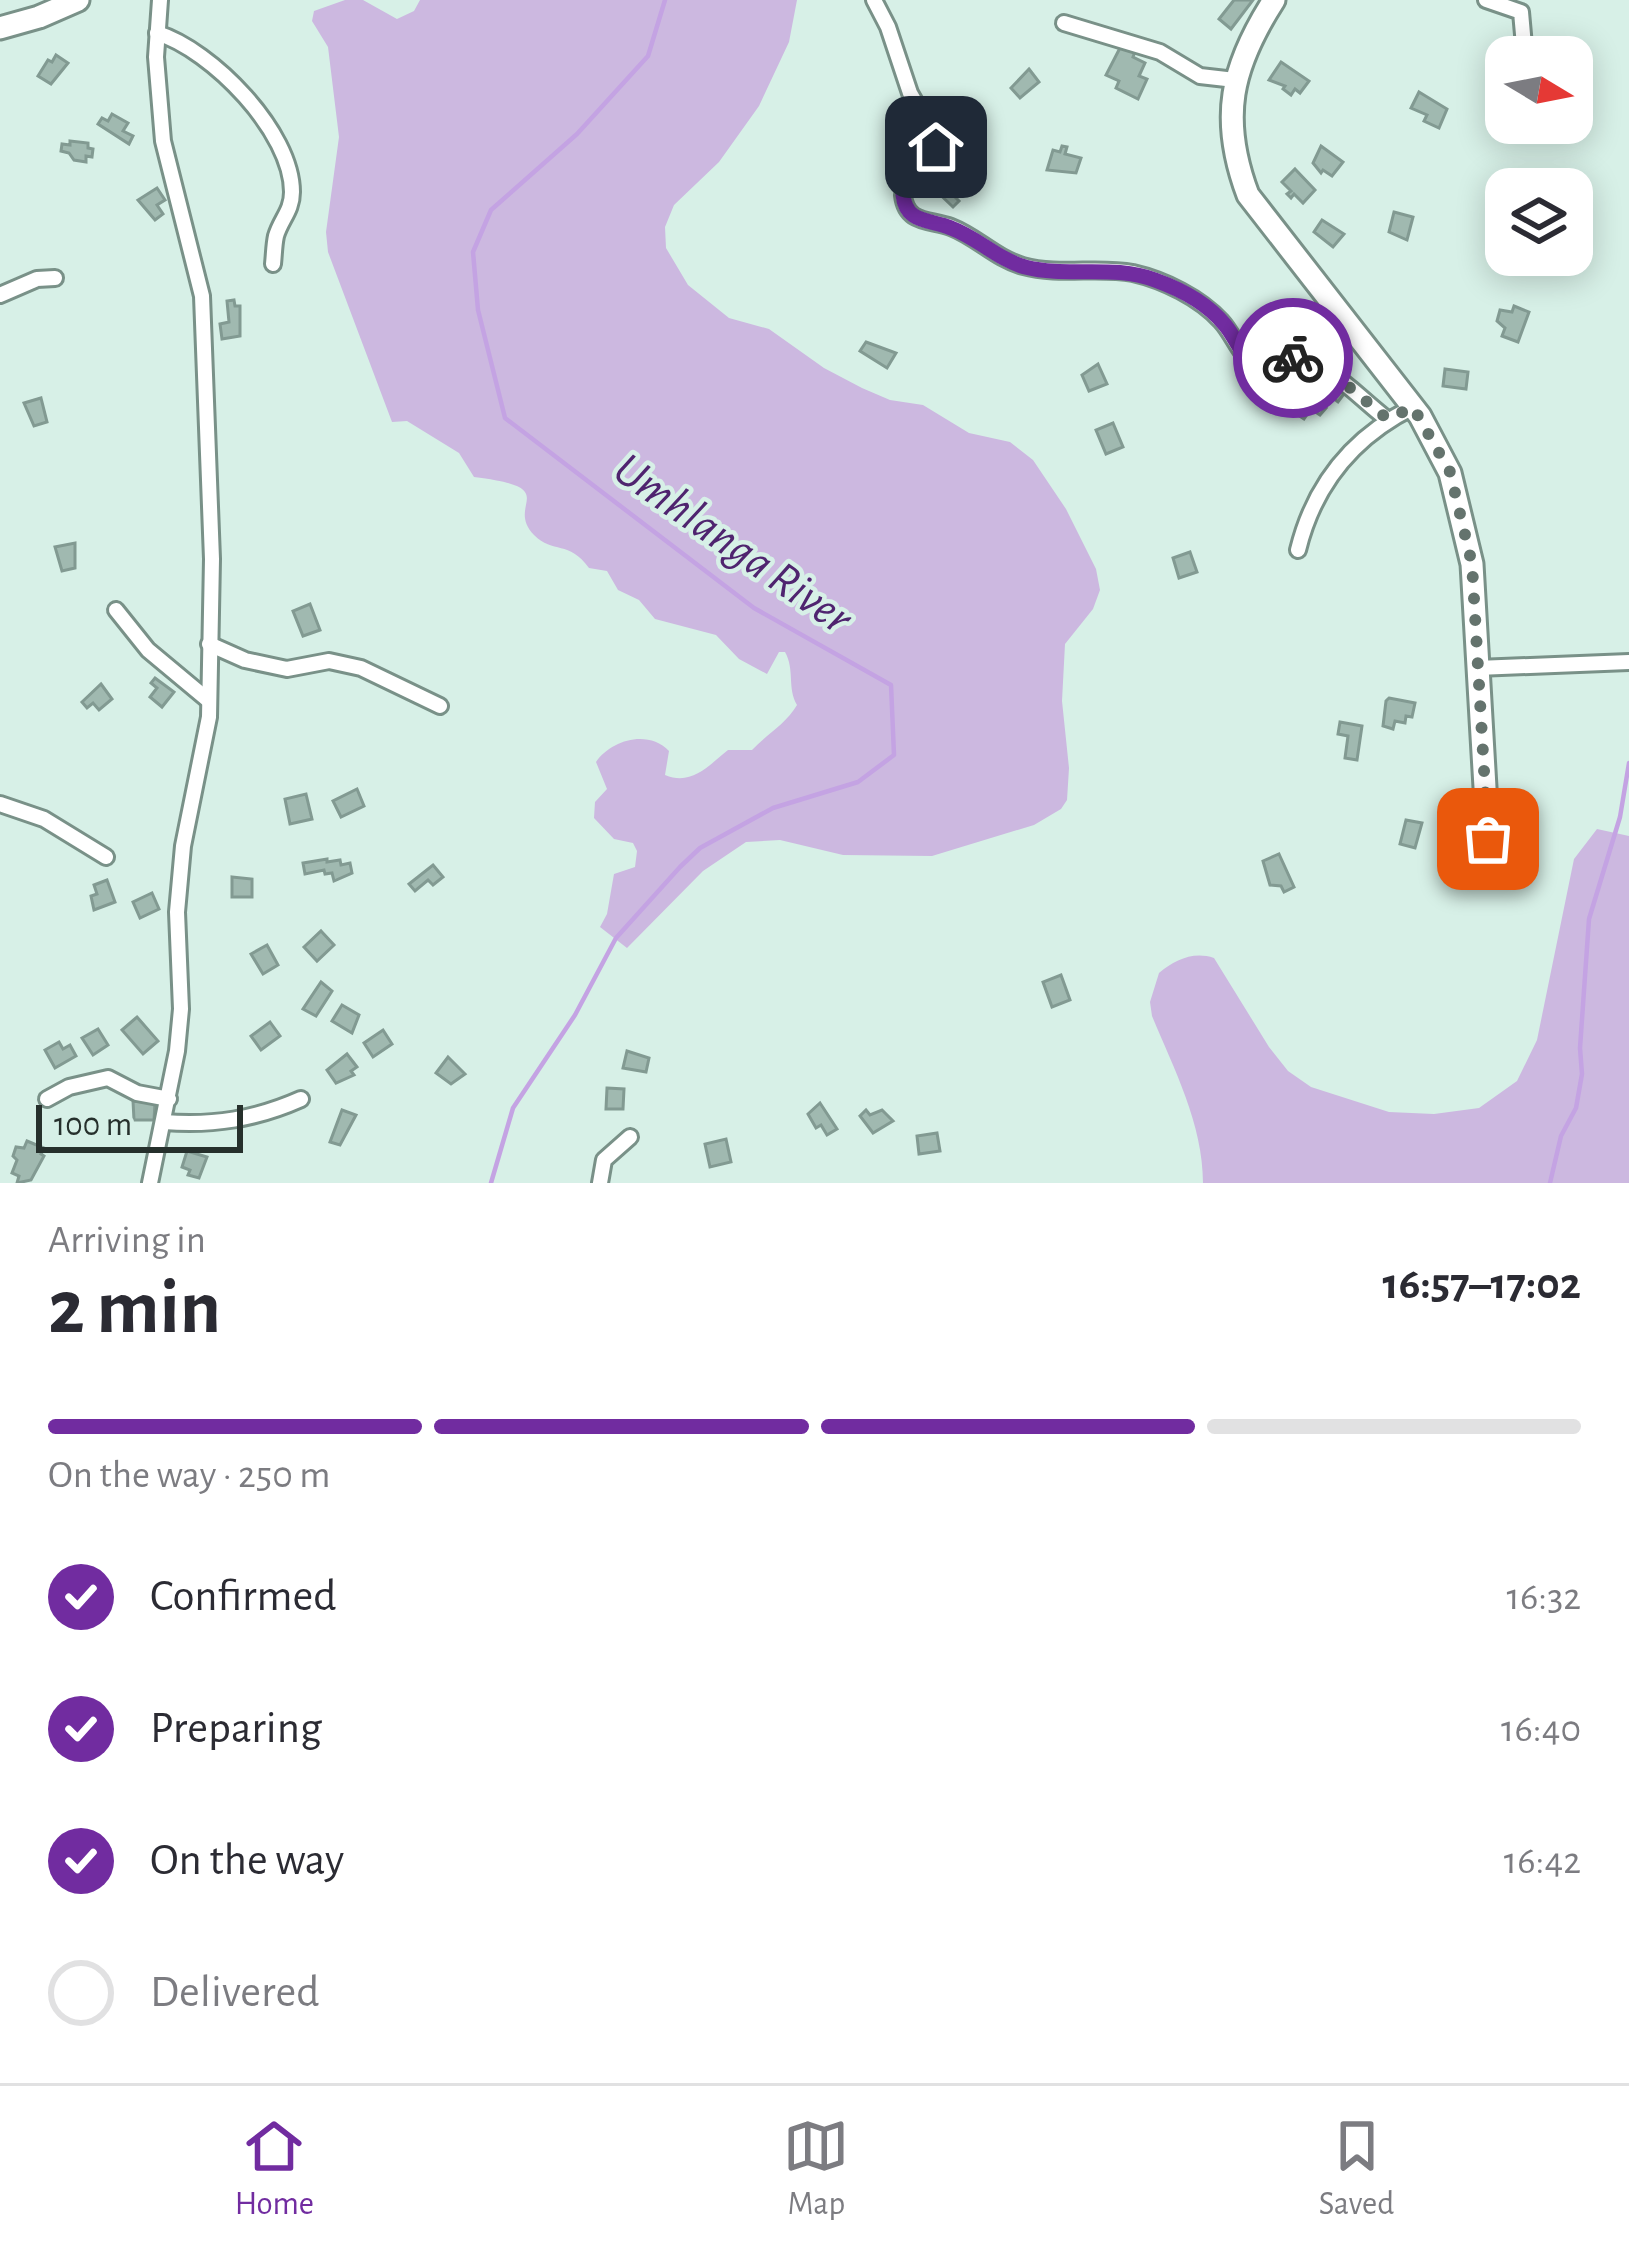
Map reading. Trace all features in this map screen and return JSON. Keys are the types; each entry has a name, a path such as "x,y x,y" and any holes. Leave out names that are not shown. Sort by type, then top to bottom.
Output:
{"street":[{"path":"0,28 78,0"},
{"path":"150,1183 169,1099 181,1009 177,912 181,866 206,739 211,479 202,296 163,141 157,33 160,0"},
{"path":"874,0 910,93 936,139 934,154 903,195 908,212 955,229 988,252 1028,268 1116,271 1153,279 1215,315 1251,363 1268,367 1337,309"},
{"path":"1274,0 1246,49 1235,80 1230,129 1237,166 1248,194 1413,407 1450,472 1472,564 1488,839"},
{"path":"1486,0 1522,14 1524,36"},
{"path":"1064,23 1160,52 1200,76 1235,80"},
{"path":"157,33 192,47 209,62 282,146 289,166 291,208 276,237 274,264"},
{"path":"0,296 37,279 55,278"},
{"path":"1284,356 1324,367 1388,419"},
{"path":"1298,550 1318,492 1355,447 1388,419 1413,407"},
{"path":"116,610 148,650 208,700"},
{"path":"209,644 245,660 287,669 329,661 361,668 440,706"},
{"path":"1477,668 1629,662"},
{"path":"0,804 44,819 106,857"},
{"path":"47,1099 68,1087 108,1078 137,1093 169,1099"},
{"path":"164,1122 216,1123 255,1117 301,1099"},
{"path":"600,1183 604,1160 630,1137"}],"shaded area":[{"path":"345,0 363,0 397,19 414,11 420,0 797,0 789,42 759,106 719,162 674,205 665,227 666,248 688,285 729,318 769,329 862,388 890,400 923,405 969,433 1010,442 1033,460 1066,509 1096,569 1100,590 1093,609 1065,644 1062,701 1069,768 1067,800 1061,809 1034,825 932,856 843,855 780,840 746,842 703,871 627,948 600,927 614,874 635,867 637,851 633,843 614,839 594,818 595,802 607,789 596,762 620,743 651,740 669,751 665,775 683,778 699,773 728,750 752,750 797,705 788,659 785,652 779,652 767,674 739,659 716,635 655,619 639,600 618,590 607,571 589,568 575,554 534,535 527,524 525,492 518,486 474,477 459,453 407,421 392,422 328,252 326,232 339,137 328,47 312,21 314,11"},
{"path":"1597,829 1629,836 1629,1183 1203,1183 1193,1118 1152,1016 1150,1002 1159,973 1185,958 1214,958 1269,1047 1288,1071 1311,1087 1389,1112 1434,1114 1479,1108 1517,1081 1537,1040 1574,859"}],"building":[{"path":"1234,0 1253,0 1231,29 1219,19"},
{"path":"1123,42 1136,49 1133,57 1145,63 1139,76 1147,79 1138,99 1116,88 1119,81 1106,75"},
{"path":"56,55 68,63 51,84 38,76"},
{"path":"1281,62 1309,81 1300,93 1295,89 1291,95 1285,86 1269,80"},
{"path":"1029,69 1039,82 1020,98 1011,88"},
{"path":"1419,92 1447,109 1439,128 1424,121 1427,115 1411,108"},
{"path":"112,114 128,123 123,131 133,136 129,144 98,124"},
{"path":"70,141 88,143 92,157 86,156 86,162 74,160 61,151 62,144 70,145"},
{"path":"1062,146 1067,147 1065,154 1081,158 1076,173 1047,170 1053,150 1060,152"},
{"path":"1321,146 1343,162 1332,176 1321,173 1313,163"},
{"path":"1295,169 1315,190 1303,203 1287,194 1291,191 1282,182"},
{"path":"943,174 957,185 959,201 953,207 929,184"},
{"path":"157,188 165,200 157,205 163,214 155,220 138,200"},
{"path":"1394,212 1413,217 1407,240 1389,232"},
{"path":"1322,220 1344,234 1333,247 1314,232"},
{"path":"227,301 240,306 240,336 222,339 220,324 229,322"},
{"path":"1514,306 1529,312 1518,342 1502,336 1505,328 1497,321 1500,310 1512,312"},
{"path":"866,342 896,353 887,368 860,351"},
{"path":"1098,364 1107,384 1089,391 1082,375"},
{"path":"1445,369 1468,372 1466,389 1443,386"},
{"path":"1317,372 1347,390 1338,402 1315,384"},
{"path":"1304,394 1326,408 1320,415 1311,409 1304,419 1292,411"},
{"path":"41,398 47,422 34,426 24,403"},
{"path":"1113,423 1123,447 1106,454 1096,430"},
{"path":"75,543 75,568 62,571 55,547"},
{"path":"1190,552 1197,572 1179,578 1173,558"},
{"path":"310,604 320,630 303,636 293,611"},
{"path":"155,678 174,692 162,707 150,697 157,688 151,683"},
{"path":"101,684 112,699 99,710 93,703 87,708 82,702"},
{"path":"1389,698 1415,703 1412,717 1406,716 1405,723 1395,721 1393,729 1383,726"},
{"path":"1340,722 1362,726 1357,760 1345,758 1348,736 1338,734"},
{"path":"357,789 364,806 341,817 333,801"},
{"path":"306,794 312,819 290,824 285,799"},
{"path":"1406,820 1422,823 1415,848 1400,844"},
{"path":"1279,854 1294,887 1284,892 1281,886 1270,885 1263,861"},
{"path":"327,859 350,863 352,873 334,881 332,873 324,870 305,874 303,863"},
{"path":"433,865 443,877 433,885 428,880 415,891 409,884"},
{"path":"232,877 252,879 252,897 232,897"},
{"path":"107,880 115,902 94,910 94,885"},
{"path":"152,893 159,909 140,918 133,902"},
{"path":"321,931 334,945 317,961 304,947"},
{"path":"267,945 278,965 263,974 251,954"},
{"path":"1061,975 1070,1000 1052,1007 1043,982"},
{"path":"321,982 332,991 316,1016 303,1009"},
{"path":"342,1005 359,1015 352,1033 332,1021"},
{"path":"137,1017 158,1041 143,1054 122,1030"},
{"path":"270,1022 280,1036 261,1050 251,1036"},
{"path":"98,1029 108,1045 93,1055 82,1038"},
{"path":"383,1030 392,1044 373,1057 364,1043"},
{"path":"59,1042 63,1049 70,1045 76,1056 55,1068 45,1050"},
{"path":"627,1051 649,1058 646,1072 623,1068"},
{"path":"347,1054 357,1067 351,1071 354,1075 336,1083 327,1070"},
{"path":"448,1057 465,1074 451,1084 436,1073"},
{"path":"607,1088 624,1089 623,1109 606,1109"},
{"path":"133,1101 155,1103 154,1120 134,1120"},
{"path":"820,1103 837,1129 827,1135 808,1114"},
{"path":"342,1110 356,1115 340,1145 330,1142"},
{"path":"866,1110 870,1115 882,1110 893,1121 873,1133 860,1116"},
{"path":"937,1133 940,1151 919,1154 917,1136"},
{"path":"726,1139 731,1162 710,1167 705,1144"},
{"path":"27,1141 44,1148 44,1156 31,1180 17,1183 13,1156 16,1147 24,1148"},
{"path":"187,1151 207,1157 199,1178 182,1167"}],"waterway":[{"name":"Umhlanga River","path":"491,1183 513,1108 575,1015 616,938 680,867 700,848 773,808 858,782 894,755 891,685 754,608 505,418 478,310 473,252 491,210 577,134 648,56 665,0"},
{"path":"1550,1183 1561,1136 1576,1108 1582,1074 1589,919 1620,817 1629,763"}],"way so far":[{"path":"1293,358 1324,367 1345,380 1388,419 1413,407 1450,472 1472,564 1488,839"}],"route":[{"path":"936,147 903,195 914,217 955,229 988,252 1028,268 1116,271 1153,279 1215,315 1251,363 1268,367 1284,356 1293,358"}]}
